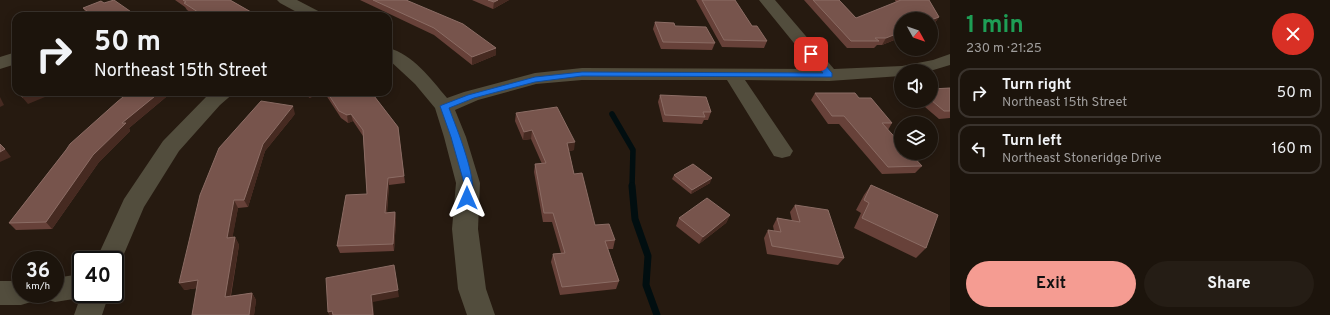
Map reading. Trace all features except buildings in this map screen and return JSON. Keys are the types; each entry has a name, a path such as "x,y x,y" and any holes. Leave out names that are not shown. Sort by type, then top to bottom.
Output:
{"street":[{"path":"285,0 308,12"},
{"path":"767,0 829,75"},
{"path":"392,55 397,57 422,80 444,106 455,137 468,183 465,229 472,289 481,315"},
{"path":"0,64 12,59"},
{"path":"938,64 948,62"},
{"path":"444,106 471,96 535,79 582,74 829,75 894,71"},
{"path":"732,74 782,151"},
{"path":"112,251 133,205 171,146 213,101 220,96"},
{"path":"0,293 12,293"},
{"path":"88,315 92,303"}],"waterway":[{"path":"612,114 633,150 632,186"},
{"path":"632,186 635,219 648,256 646,285 657,315"}],"route":[{"path":"467,198 468,183 455,137 444,106 471,96 535,79 582,74 829,75 811,54"}]}
